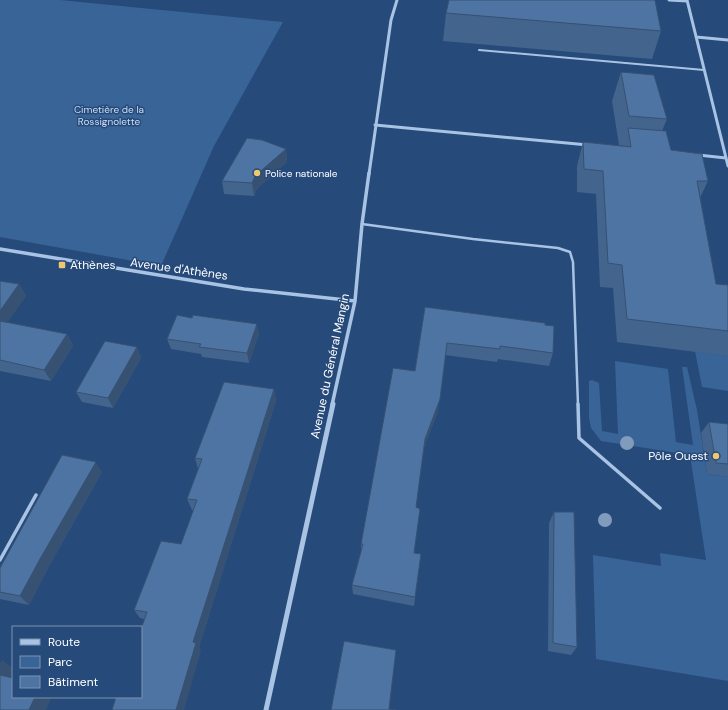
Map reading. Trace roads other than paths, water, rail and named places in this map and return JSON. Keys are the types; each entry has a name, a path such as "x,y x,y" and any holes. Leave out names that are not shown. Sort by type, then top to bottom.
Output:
{"street":[{"name":"Avenue du Général Mangin","path":"266,710 355,301 362,224 375,125 391,20 397,0"},
{"path":"669,0 687,1 728,166"},
{"path":"696,37 728,40"},
{"path":"375,125 594,145"},
{"path":"695,155 726,158"},
{"name":"Avenue d'Athènes","path":"0,249 236,288 355,301"}],"lane":[{"path":"479,50 704,70"},
{"path":"362,224 473,239 558,248 570,252 573,262 579,438 660,508"},
{"path":"0,560 36,495"}],"place":[{"name":"Police nationale","path":"257,173"},
{"name":"Athènes","path":"62,265"},
{"name":"Pôle Ouest","path":"716,456"}],"park label":[{"name":"Cimetière de la Rossignolette","path":"109,114"}]}
